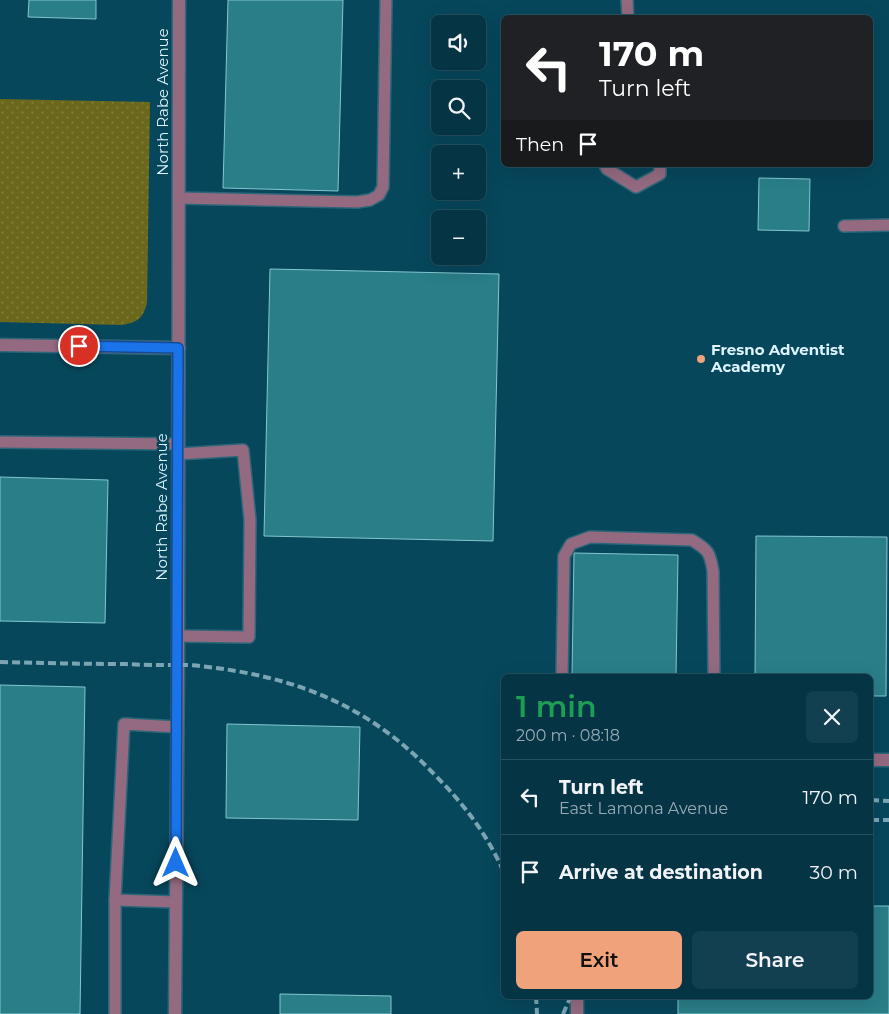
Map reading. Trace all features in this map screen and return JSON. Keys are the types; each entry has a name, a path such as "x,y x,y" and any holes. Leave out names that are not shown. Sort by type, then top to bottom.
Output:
{"street":[{"name":"North Rabe Avenue","path":"175,1014 178,636 179,0"},
{"path":"0,345 178,348"},
{"path":"873,760 889,760"},
{"path":"577,999 577,1014"}],"lane":[{"path":"179,198 358,202 370,200 379,195 383,187 386,0"},
{"path":"627,0 628,15"},
{"path":"606,167 636,187 660,174 660,167"},
{"path":"844,226 889,225"},
{"path":"0,442 244,450 250,520 249,637 178,636"},
{"path":"562,674 564,556 571,544 590,537 692,540 704,548 710,556 714,571 714,674"},
{"path":"116,1014 115,900 124,724 177,727"},
{"path":"115,900 176,902"}],"shaded area":[{"path":"0,99 150,102 147,303 142,316 136,321 122,325 0,322"}],"building":[{"path":"29,0 96,0 96,19 28,17"},
{"path":"228,0 343,0 338,191 223,188"},
{"path":"759,178 810,179 809,231 758,230"},
{"path":"270,269 499,274 493,541 264,536"},
{"path":"0,477 108,480 105,623 0,621"},
{"path":"756,536 887,537 886,696 873,696 873,674 755,674"},
{"path":"574,553 678,555 676,674 572,674"},
{"path":"0,685 85,687 80,1014 0,1014"},
{"path":"227,724 360,727 358,820 226,818"},
{"path":"873,906 889,906 889,1014 678,1014 678,999 873,999"},
{"path":"280,994 391,996 391,1014 280,1014"}],"railway":[{"path":"0,662 197,666 266,677 326,697 355,711 381,728 407,748 432,772 454,795 482,831 501,867"},
{"path":"873,800 889,801"},
{"path":"873,820 889,820"},
{"path":"536,999 537,1014"},
{"path":"563,1014 570,999"}],"place":[{"name":"Fresno Adventist Academy","path":"701,359"}],"route":[{"path":"79,346 178,348 176,863"}]}
